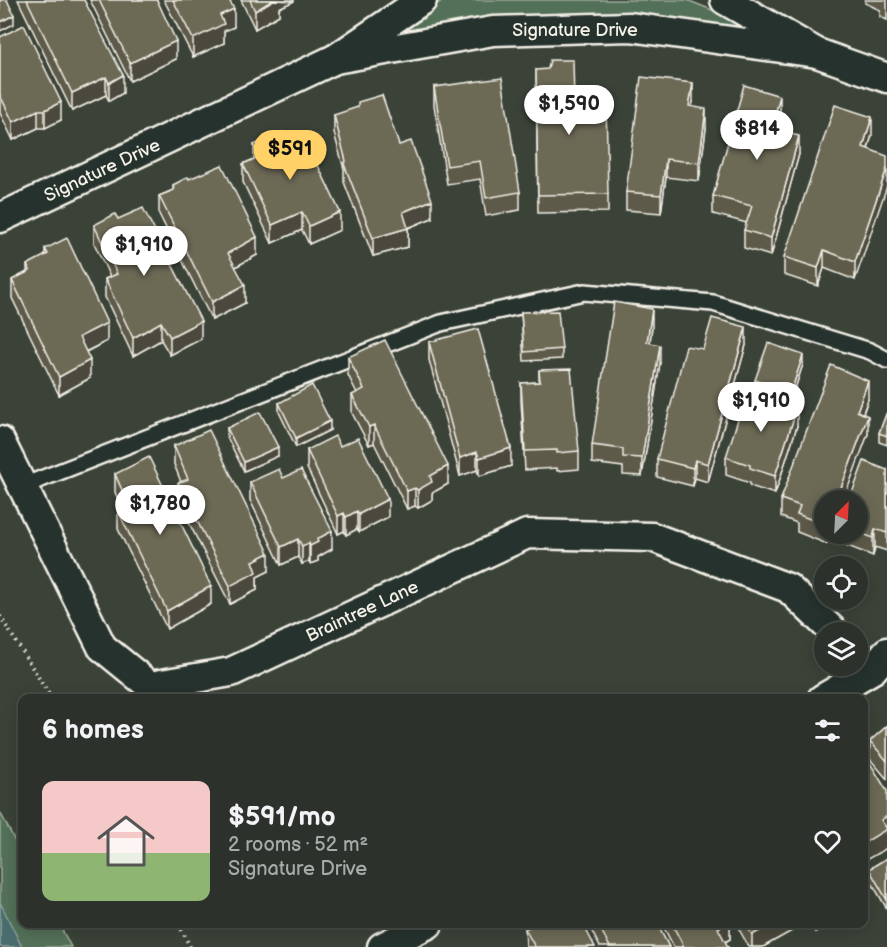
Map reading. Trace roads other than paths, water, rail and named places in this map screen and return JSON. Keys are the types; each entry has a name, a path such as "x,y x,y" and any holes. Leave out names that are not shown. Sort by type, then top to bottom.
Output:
{"street":[{"name":"Signature Drive","path":"0,218 335,59 422,0"},
{"name":"Signature Drive","path":"725,0 817,52 887,78"},
{"name":"Signature Drive","path":"335,59 493,31 630,27 817,52"},
{"name":"Braintree Lane","path":"0,441 102,647 150,686 231,672 527,534 652,537 788,588 824,622"},
{"path":"828,694 873,658"},
{"path":"382,947 420,928"}],"lane":[{"path":"23,486 441,323 584,292 712,303 870,351 887,360"}],"water":[{"path":"0,902 22,947 0,947"}]}
